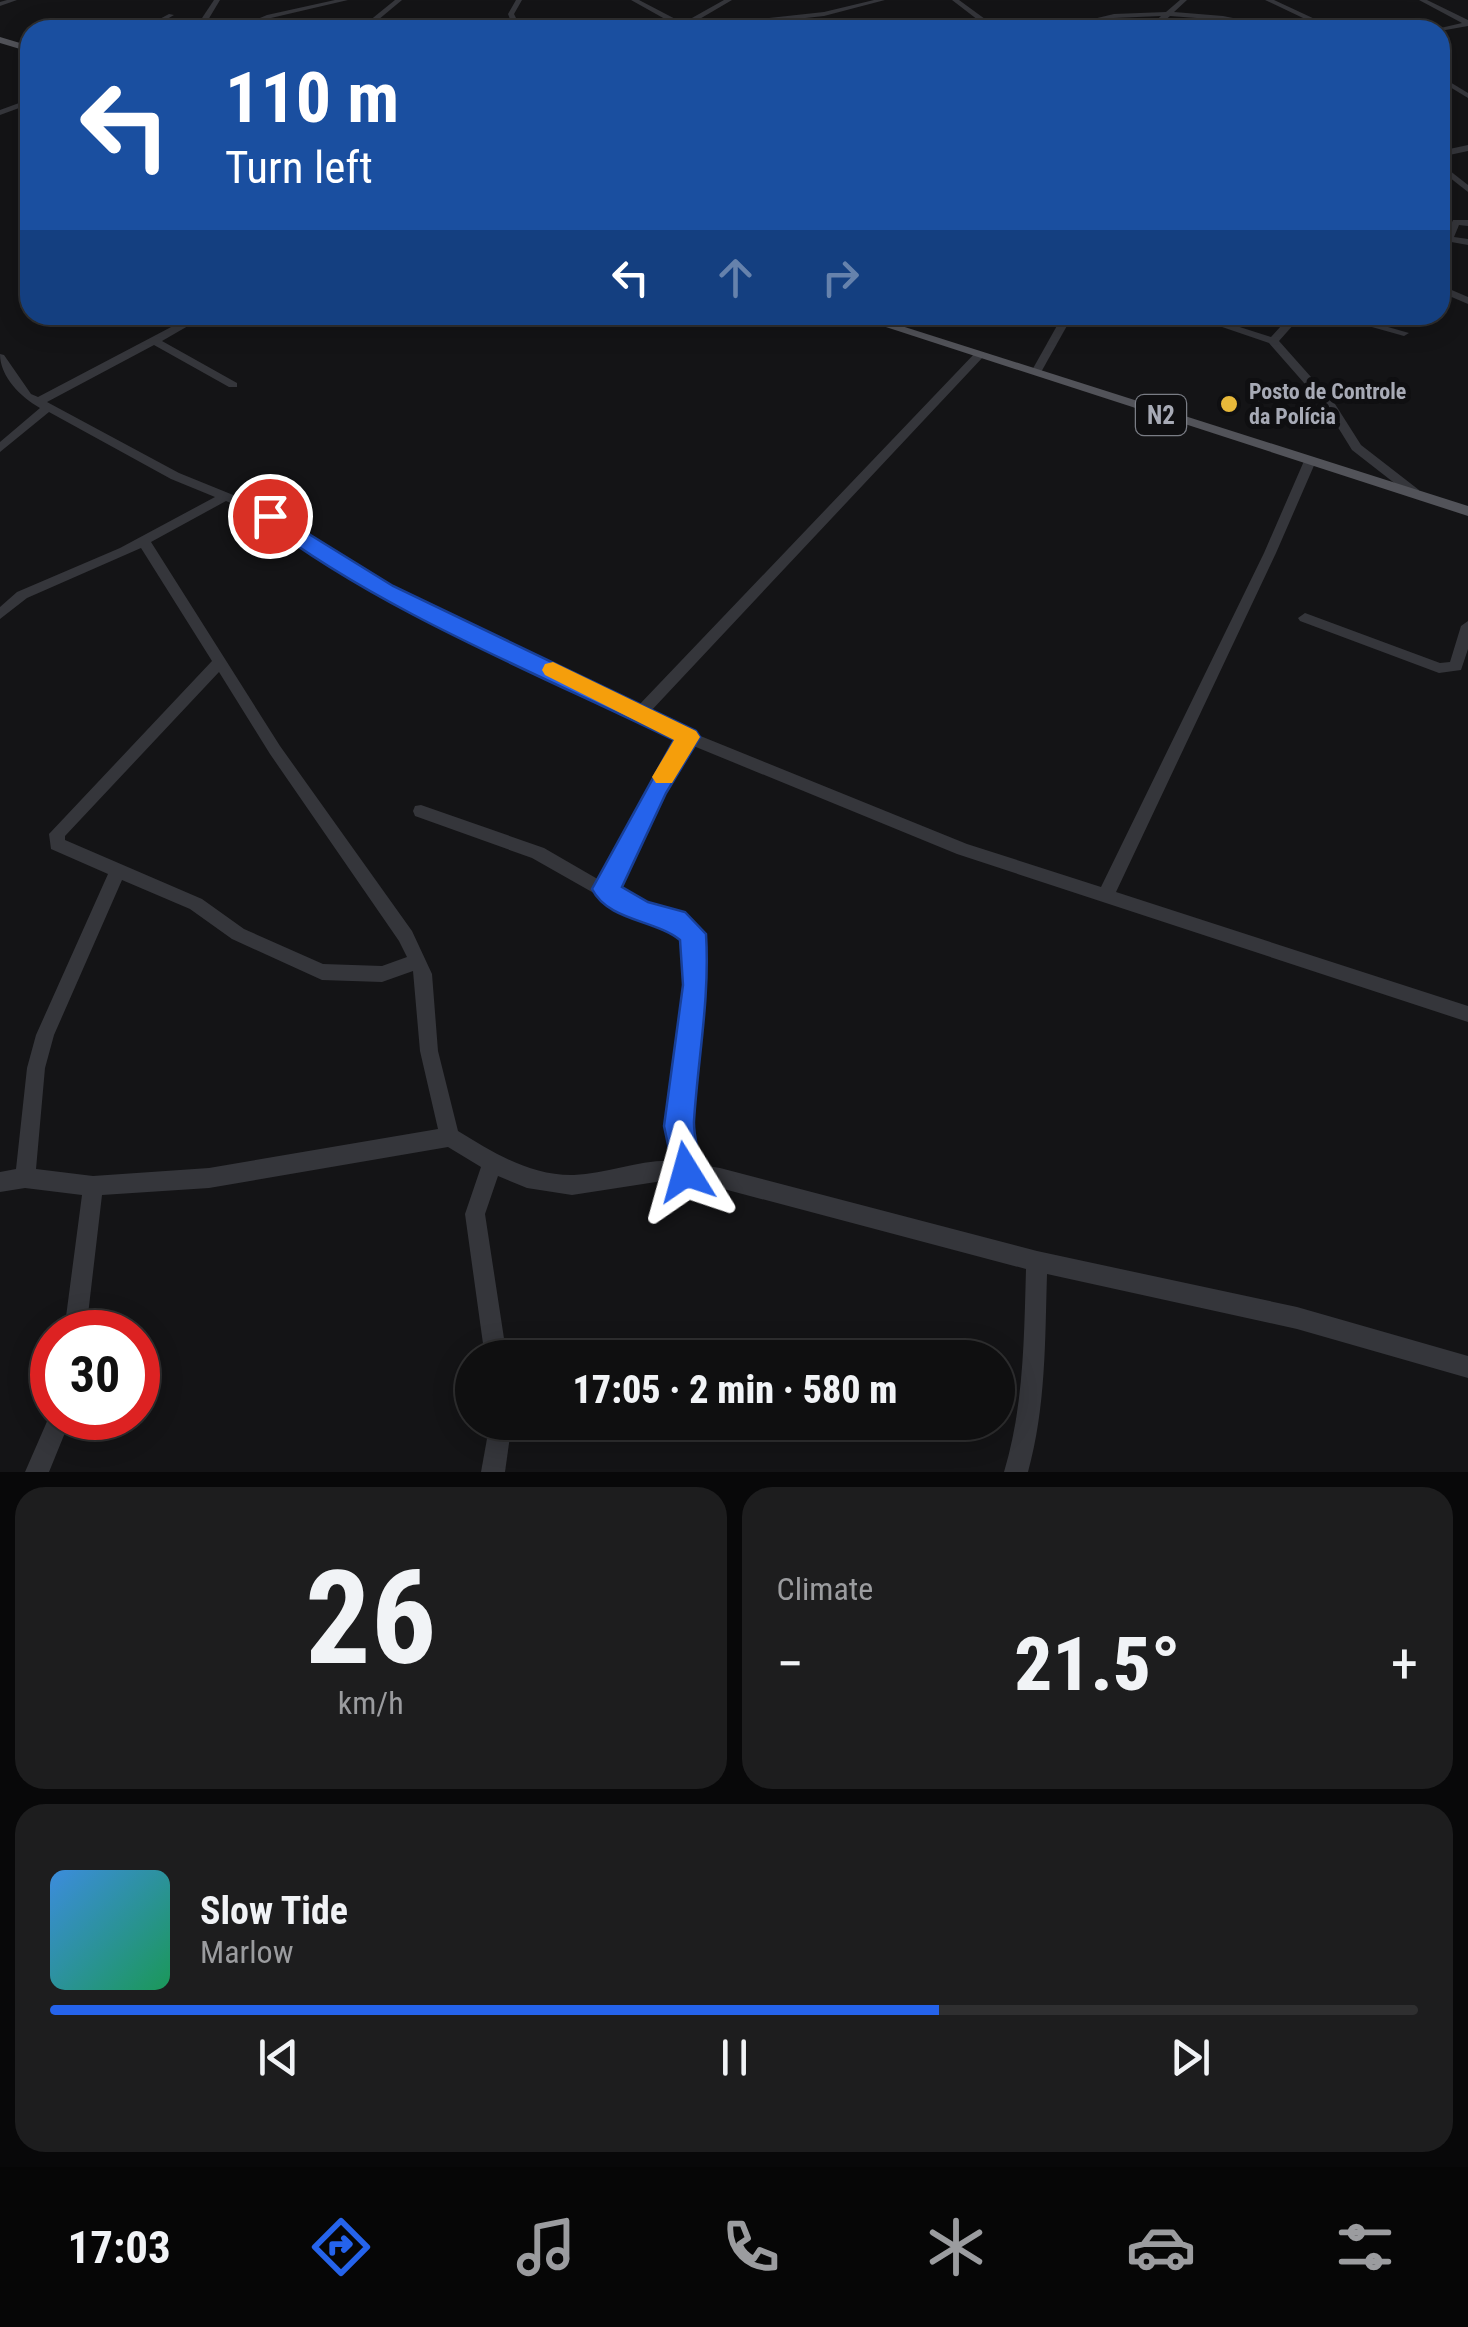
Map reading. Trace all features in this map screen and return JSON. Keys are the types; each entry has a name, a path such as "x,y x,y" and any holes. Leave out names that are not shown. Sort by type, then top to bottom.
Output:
{"main road":[{"name":"N2","path":"887,325 1468,511"}],"street":[{"path":"0,4 14,0"},
{"path":"259,20 345,0"},
{"path":"374,20 399,0"},
{"path":"634,0 664,20"},
{"path":"694,20 729,0"},
{"path":"778,20 882,0"},
{"path":"955,0 980,20"},
{"path":"1162,20 1184,0"},
{"path":"1268,0 1312,20"},
{"path":"1422,0 1468,24"},
{"path":"824,14 824,20"},
{"path":"1135,14 1142,20"},
{"path":"1104,20 1135,14 1169,14 1207,20"},
{"path":"161,20 171,15"},
{"path":"0,448 6,437 43,405 184,325"},
{"path":"1036,372 1062,325"},
{"path":"1224,325 1274,341 1332,406 1356,447 1415,493"},
{"path":"1274,341 1289,325"},
{"path":"1373,325 1404,333"},
{"path":"154,341 233,385"},
{"path":"641,712 980,354"},
{"path":"0,357 14,382 43,405 222,498 270,516 301,541 414,605 688,737 962,849 1468,1014"},
{"path":"1106,894 1270,553 1310,461"},
{"path":"0,614 8,600 144,542 222,498"},
{"path":"144,542 219,664 406,936 423,974 429,1051 450,1137"},
{"path":"1304,618 1439,668 1456,666 1468,626"},
{"path":"219,664 57,834 57,844 196,904 238,934 322,972 382,974 418,961"},
{"path":"604,889 614,879 656,789 688,737"},
{"path":"421,810 460,828 526,847 642,912 676,920 693,934 696,985 679,1126 686,1172"},
{"path":"24,1178 36,1068 45,1035 118,870"},
{"path":"0,1182 24,1178 93,1186 210,1178 450,1137 527,1178 572,1185 644,1172 686,1172 1037,1261 1246,1306 1468,1368"},
{"path":"492,1162 475,1214 493,1340"},
{"path":"78,1310 93,1186"},
{"path":"1016,1472 1030,1411 1037,1261"},
{"path":"37,1472 51,1440"},
{"path":"493,1472 498,1440"}],"slow traffic":[{"path":"553,670 688,737 664,777"}],"place":[{"name":"Posto de Controle da Polícia","path":"1229,404"}],"route":[{"path":"270,516 301,541 386,591 688,737 656,789 614,879 604,889 642,912 676,920 693,934 696,985 679,1126 686,1172"}]}
